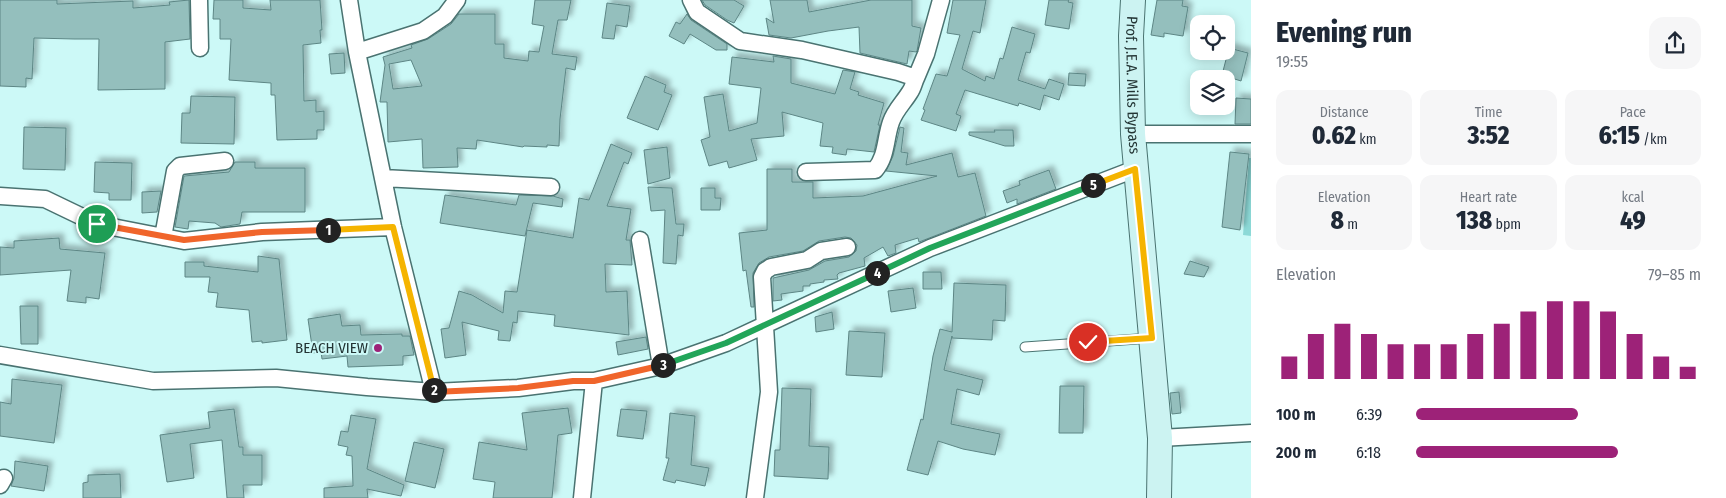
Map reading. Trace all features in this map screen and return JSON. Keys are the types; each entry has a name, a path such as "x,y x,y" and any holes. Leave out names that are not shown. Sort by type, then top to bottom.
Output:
{"street":[{"path":"199,0 200,48"},
{"path":"349,0 357,52 393,227 434,392"},
{"path":"357,52 423,30 445,16 457,0"},
{"path":"691,0 697,12 740,40 811,52 916,78"},
{"path":"806,172 875,170 880,164 884,156 890,123 894,113 910,92 926,54 941,0"},
{"name":"Prof. J.E.A. Mills Bypass","path":"1133,0 1131,36 1133,134 1160,438 1159,498"},
{"path":"1133,134 1251,134"},
{"path":"162,237 177,168 180,166 226,161"},
{"path":"0,355 153,381 276,378 434,392 518,388 573,381 594,381 662,366 726,343 930,248 1135,169"},
{"path":"383,178 552,187"},
{"path":"0,196 45,199 97,224 184,240 262,232 393,227"},
{"path":"640,240 662,366"},
{"path":"755,498 769,392 762,276 765,271 771,268 806,260 821,251 848,247"},
{"path":"582,498 594,381"},
{"path":"1160,438 1251,433"}],"lane":[{"path":"1025,347 1152,338"}],"shaded area":[{"path":"1249,158 1251,158 1251,236 1243,235"}],"building":[{"path":"0,0 57,0 57,4 133,1 133,8 170,5 169,2 189,0 190,39 165,42 165,89 98,90 99,39 34,38 32,79 26,78 26,87 0,86"},
{"path":"214,0 243,0 243,8 271,10 270,0 320,0 321,43 303,45 304,101 316,100 316,112 324,111 324,130 317,130 317,139 277,140 275,95 271,95 271,83 229,80 231,39 220,39 220,19 213,19"},
{"path":"535,0 571,0 567,20 558,20 552,54 577,57 575,70 566,68 559,146 523,147 477,140 476,149 457,148 458,167 423,168 422,139 388,142 387,102 380,102 385,65 383,57 412,48 411,45 428,39 451,24 459,14 495,14 495,44 504,44 504,58 528,61 529,51 539,52 544,26 532,24","holes":["411,60 422,86 393,89 389,64"]},
{"path":"702,0 734,0 744,6 734,23 705,5"},
{"path":"770,0 807,0 809,12 871,0 912,0 912,26 921,28 917,51 909,51 907,64 860,53 859,27 791,38 769,35 766,18 774,23"},
{"path":"953,0 986,0 980,33 973,31 962,69 985,81 986,76 994,79 1000,58 1003,59 1012,27 1035,34 1030,53 1026,52 1018,80 1045,89 1049,79 1064,84 1059,100 1044,95 1040,110 1019,103 1018,106 965,90 956,114 961,116 956,131 921,120 925,110 923,109 936,74 947,76 960,35 947,33"},
{"path":"1049,0 1069,0 1068,2 1073,3 1069,29 1045,25"},
{"path":"1157,0 1183,0 1182,6 1188,7 1183,36 1164,33 1164,37 1151,35"},
{"path":"607,3 630,6 627,27 616,25 614,39 602,38"},
{"path":"687,14 691,20 727,44 727,50 716,50 690,34 684,44 669,36 676,22 680,24"},
{"path":"1235,50 1248,53 1241,81 1235,79 1235,70 1223,70 1226,60 1235,60"},
{"path":"344,53 345,73 331,74 329,54"},
{"path":"773,56 791,59 791,83 835,94 843,70 855,72 850,89 859,92 858,95 884,103 874,152 847,149 846,155 832,153 833,147 820,146 823,123 782,112 784,136 751,139 757,160 729,168 727,161 709,166 701,140 710,137 704,97 723,94 729,131 757,123 761,88 729,84 732,57 774,62"},
{"path":"1069,73 1086,74 1085,86 1068,85"},
{"path":"645,76 666,85 664,92 672,95 658,130 627,118"},
{"path":"191,96 235,97 234,144 181,143 182,113 190,113"},
{"path":"1236,98 1251,99 1251,124 1235,124"},
{"path":"24,127 66,128 65,170 23,169"},
{"path":"900,127 904,128 901,152 908,153 906,165 952,153 958,177 975,173 986,216 919,242 918,238 895,245 896,253 888,256 883,247 864,258 865,266 839,273 837,275 838,279 824,280 824,282 810,284 810,286 803,286 803,291 781,294 782,300 773,301 773,278 809,270 825,261 849,257 856,251 857,245 851,238 845,237 819,241 803,251 769,257 759,263 753,273 754,307 751,307 746,270 743,271 739,233 767,230 767,169 792,169 792,182 813,182 813,198 863,196 937,176 886,171 893,156"},
{"path":"994,130 1013,130 1014,146 1005,146 969,135 969,132 995,132"},
{"path":"611,144 632,153 628,164 624,162 607,206 631,209 626,240 630,240 632,265 605,264 606,292 627,291 629,335 554,326 555,315 518,311 517,323 513,322 510,341 498,340 499,331 462,322 466,355 445,358 441,329 449,328 459,291 472,295 503,313 505,291 517,292 527,230 573,238 579,198 589,200"},
{"path":"667,147 670,178 648,184 644,150"},
{"path":"1230,152 1249,154 1240,230 1222,227"},
{"path":"95,162 132,163 131,200 109,200 109,193 94,192"},
{"path":"235,162 255,162 255,168 305,168 305,212 242,212 240,224 221,227 215,223 189,221 188,229 175,227 184,176 229,172"},
{"path":"1049,170 1056,189 1017,204 1017,199 1007,203 1003,191 1020,185 1019,181"},
{"path":"648,187 672,188 676,224 684,224 683,236 678,235 676,264 663,263 665,210 651,211"},
{"path":"701,188 715,188 715,198 721,198 720,210 701,210"},
{"path":"161,191 157,212 142,213 142,192"},
{"path":"445,195 516,205 519,195 553,196 563,199 562,207 533,203 525,236 440,223"},
{"path":"59,238 60,249 105,253 99,299 86,297 86,303 67,301 71,270 0,275 0,247 14,248 14,241"},
{"path":"258,256 279,259 287,340 262,343 262,341 252,342 249,310 216,307 218,293 208,292 210,277 185,277 185,262 204,262 204,266 258,272"},
{"path":"1190,261 1209,267 1204,277 1184,274"},
{"path":"923,272 941,272 942,289 923,289"},
{"path":"954,283 1006,285 1005,321 993,320 992,340 952,338 952,336 944,370 983,380 979,395 957,389 951,424 1000,434 995,455 963,449 938,441 928,475 907,470 921,419 923,420 933,356 940,329 952,332"},
{"path":"913,288 916,308 891,312 888,291"},
{"path":"20,306 38,306 38,344 21,344"},
{"path":"832,312 834,329 816,332 815,317"},
{"path":"340,314 342,326 360,325 361,335 402,334 402,336 410,336 414,355 403,356 403,365 348,367 347,356 322,359 321,352 313,353 308,319"},
{"path":"849,331 885,333 882,377 846,375"},
{"path":"646,337 648,349 618,355 616,342"},
{"path":"12,379 62,385 54,443 0,436 0,402 11,404"},
{"path":"1060,386 1084,386 1083,433 1059,433"},
{"path":"782,388 811,389 809,446 829,447 828,479 774,476 775,450 780,450"},
{"path":"1179,392 1181,413 1172,414 1170,393"},
{"path":"568,408 572,433 558,435 552,498 493,498 495,482 473,479 479,442 527,450 522,413"},
{"path":"234,409 239,447 243,447 243,455 262,455 262,485 243,485 244,498 227,498 222,440 190,444 194,478 167,482 160,435 210,428 208,412"},
{"path":"621,409 647,411 643,439 617,436"},
{"path":"670,413 695,416 691,465 709,468 705,486 676,480 675,483 663,480 669,458 666,458"},
{"path":"351,415 376,419 367,469 404,485 401,496 367,489 368,498 324,498 324,488 353,486 352,456 346,455 348,447 338,445 341,431 348,432"},
{"path":"414,442 444,449 435,488 405,481"},
{"path":"15,461 48,466 44,491 11,486 14,478"},
{"path":"120,474 121,498 83,498 83,483 88,482 88,475"}],"place":[{"name":"BEACH VIEW","path":"378,348"}],"route":[{"path":"97,224 184,240 203,240 262,232 393,227 434,392 518,388 573,381 594,381 662,366 726,343 930,248 1135,169 1152,338 1088,342"}]}
